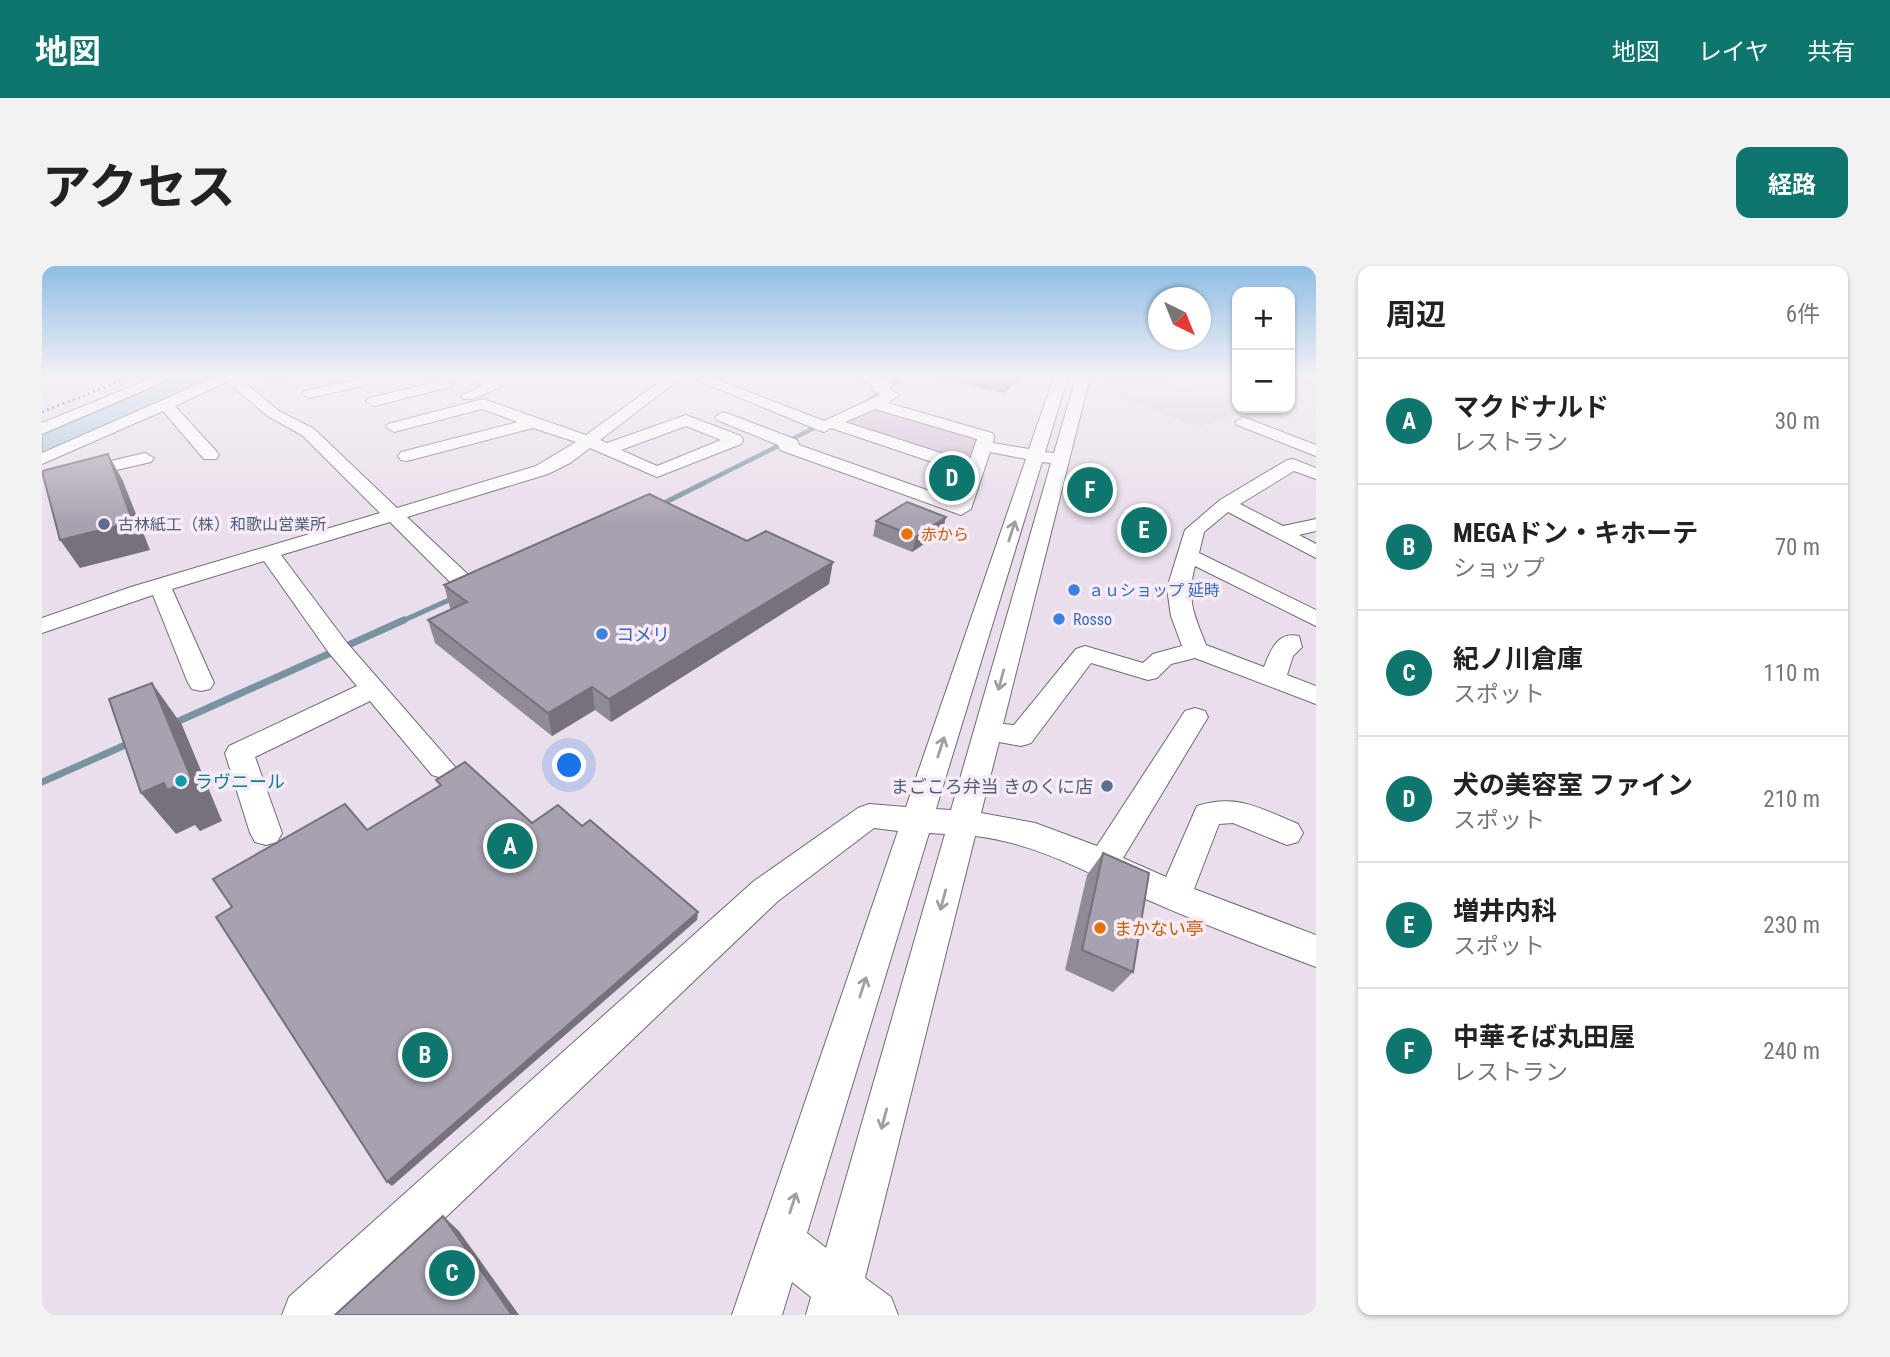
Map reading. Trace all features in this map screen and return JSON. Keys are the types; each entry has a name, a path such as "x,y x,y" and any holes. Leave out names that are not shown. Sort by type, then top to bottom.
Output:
{"street":[{"path":"42,459 116,426"},
{"path":"185,426 210,455"},
{"path":"297,426 309,432 397,515 470,589"},
{"path":"394,427 398,426"},
{"path":"407,456 523,426"},
{"path":"543,426 608,449 657,472 735,440 701,426"},
{"path":"42,626 160,586 542,470 564,459 608,426"},
{"path":"608,449 670,426"},
{"path":"746,426 787,442 822,426"},
{"path":"827,426 975,470"},
{"path":"787,442 786,446 961,509 986,436 960,426"},
{"path":"847,1306 964,822 1013,635 1054,426"},
{"path":"757,1315 980,628 1062,426"},
{"path":"1253,426 1316,452"},
{"path":"100,433 118,465"},
{"path":"984,446 1049,458"},
{"path":"86,472 145,458"},
{"path":"1196,650 1183,616 1178,588 1195,530 1227,504 1293,464 1316,474"},
{"path":"1227,504 1316,552"},
{"path":"1280,533 1316,525"},
{"path":"269,553 338,648 442,768"},
{"path":"1198,559 1316,619"},
{"path":"160,586 201,683"},
{"path":"980,628 1013,635"},
{"path":"1272,680 1282,652 1290,647 1290,641"},
{"path":"987,732 1021,736 1085,654 1148,673 1162,660 1196,650 1316,695"},
{"path":"266,833 239,753 373,689"},
{"path":"1104,862 1195,717"},
{"path":"1175,896 1208,814 1235,811 1287,833"},
{"path":"307,1315 766,891 869,816 916,822 964,822 1020,831 1104,862 1175,896 1316,951"},
{"path":"781,1243 847,1306"}],"shaded area":[{"path":"941,426 979,440 970,458 961,460 854,427"}],"water":[{"path":"61,426 104,426 42,453 42,434"}],"building":[{"path":"108,454 133,522 60,540 42,471"},
{"name":"コメリ","path":"649,494 747,541 766,531 833,562 609,699 592,687 548,713 428,620 467,602 444,585"},
{"path":"907,502 946,517 916,537 876,521"},
{"path":"152,683 192,780 167,790 164,783 141,793 109,699"},
{"path":"465,762 532,823 558,805 582,826 590,820 698,912 387,1182 216,917 232,907 213,879 345,804 367,830 441,785 436,780"},
{"path":"1103,853 1149,873 1133,972 1082,950"},
{"path":"443,1216 512,1315 335,1315"}],"waterway":[{"path":"658,506 818,426"},
{"path":"400,622 458,596"},
{"path":"170,725 404,620"},
{"path":"42,782 132,742"}],"place":[{"name":"犬の美容室 ファイン","path":"952,478"},
{"name":"中華そば丸田屋","path":"1090,490"},
{"name":"古林紙工（株）和歌山営業所","path":"104,524"},
{"name":"増井内科","path":"1144,530"},
{"name":"赤から","path":"907,534"},
{"name":"ａｕショップ 延時","path":"1074,590"},
{"name":"Rosso","path":"1059,619"},
{"name":"コメリ","path":"602,634"},
{"name":"ラヴニール","path":"181,781"},
{"name":"まごころ弁当 きのくに店","path":"1107,786"},
{"name":"マクドナルド","path":"510,846"},
{"name":"まかない亭","path":"1100,928"},
{"name":"MEGAドン・キホーテ","path":"425,1055"},
{"name":"紀ノ川倉庫","path":"452,1273"}]}
